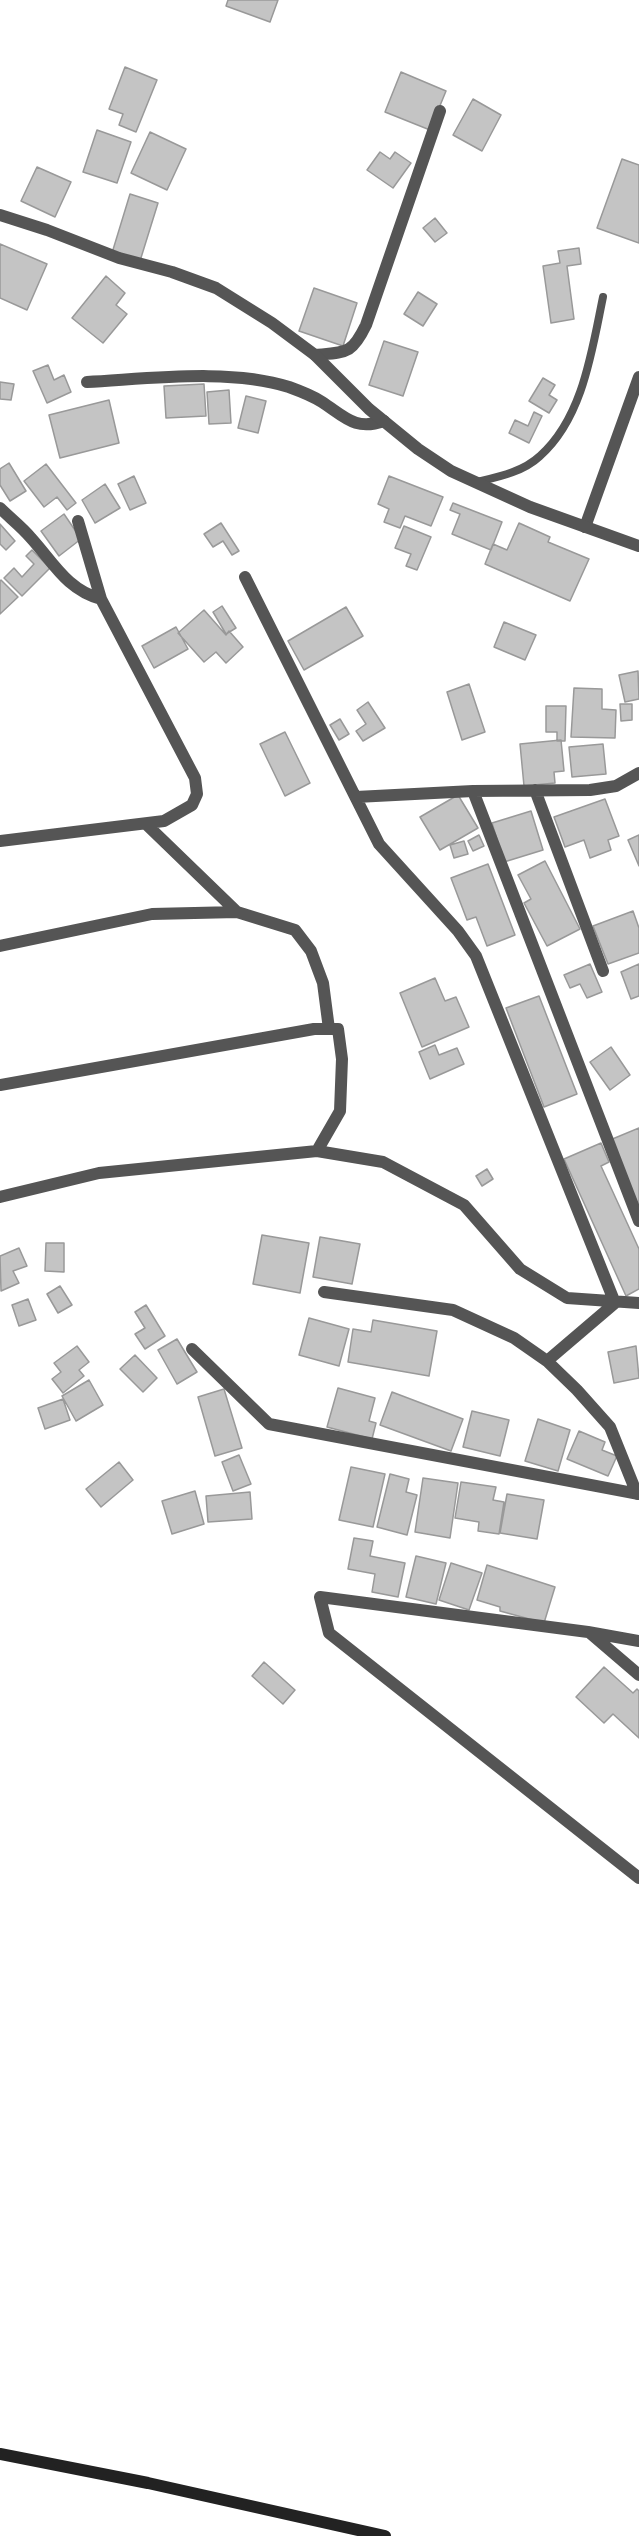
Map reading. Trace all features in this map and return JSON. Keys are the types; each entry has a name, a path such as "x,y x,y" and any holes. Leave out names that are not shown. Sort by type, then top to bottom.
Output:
{"main road":[{"path":"0,2454 148,2483 385,2536"}],"street":[{"path":"315,355 349,350 357,343 366,325 440,111"},
{"path":"0,215 47,230 119,258 172,272 216,288 272,323 315,355 369,410 451,471 530,507 639,546"},
{"path":"87,382 176,377 240,378 287,386 320,400 359,425 370,426 384,422"},
{"path":"585,527 639,377"},
{"path":"0,508 30,536 67,582 80,591 101,599"},
{"path":"0,841 164,821 192,805 197,794 195,778 101,599 78,521"},
{"path":"245,576 379,844 458,931 476,956 615,1303"},
{"path":"356,797 473,791 590,790 616,786 639,773"},
{"path":"535,790 603,971"},
{"path":"473,791 639,1221"},
{"path":"146,824 237,912"},
{"path":"0,946 152,914 237,912 295,930 311,951 320,972 328,1029"},
{"path":"0,1084 314,1029 338,1029 342,1059 340,1111 317,1151"},
{"path":"0,1197 99,1173 317,1151 383,1162 464,1204 520,1269 567,1298 639,1303"},
{"path":"324,1292 453,1310 514,1338 547,1361 578,1390 610,1427 638,1494"},
{"path":"547,1361 615,1303"},
{"path":"192,1349 268,1424 638,1494"},
{"path":"639,1641 588,1632 320,1597 329,1633 639,1878"},
{"path":"588,1632 639,1674"}],"lane":[{"path":"477,482 513,473 540,457 566,423 588,368 603,297"}],"building":[{"path":"228,0 278,0 270,22 226,6"},
{"path":"125,67 157,80 136,132 119,125 123,114 109,109"},
{"path":"401,72 446,91 430,130 385,112"},
{"path":"473,99 501,115 482,151 453,135"},
{"path":"97,130 131,142 117,183 83,172"},
{"path":"150,132 186,149 167,190 131,173"},
{"path":"380,152 390,159 395,152 411,163 393,188 367,170"},
{"path":"622,159 639,165 639,243 597,228"},
{"path":"37,167 71,182 55,217 21,201"},
{"path":"130,194 158,203 140,261 112,253"},
{"path":"435,218 447,233 435,242 423,228"},
{"path":"0,244 47,264 27,310 0,298"},
{"path":"579,248 581,264 567,266 574,319 551,323 543,266 560,263 558,251"},
{"path":"106,276 125,293 116,305 127,314 103,343 72,318"},
{"path":"314,288 357,303 343,346 299,331"},
{"path":"418,292 437,304 423,326 404,314"},
{"path":"384,341 418,352 403,396 369,385"},
{"path":"48,365 54,380 64,375 71,392 47,403 33,371"},
{"path":"543,378 555,385 549,395 557,400 549,413 529,401"},
{"path":"0,382 14,384 11,400 0,399"},
{"path":"204,384 206,416 166,418 164,386"},
{"path":"229,390 231,423 209,424 207,392"},
{"path":"246,396 266,401 258,433 238,428"},
{"path":"109,400 119,443 60,458 49,415"},
{"path":"534,412 542,416 529,443 509,433 515,420 528,426"},
{"path":"9,463 26,491 10,501 0,485 0,469"},
{"path":"46,464 76,503 67,510 57,497 44,507 24,481"},
{"path":"134,476 146,503 130,510 118,484"},
{"path":"389,476 443,497 431,526 405,516 400,528 384,522 389,509 378,504"},
{"path":"105,484 120,508 95,523 82,500"},
{"path":"453,503 502,522 491,550 452,534 460,514 450,510"},
{"path":"64,514 81,539 59,556 41,531"},
{"path":"221,523 239,551 232,555 223,541 213,547 204,534"},
{"path":"519,523 550,537 548,542 589,559 570,601 485,564 493,544 507,550"},
{"path":"0,524 15,541 6,550 0,544"},
{"path":"404,526 431,537 417,570 406,566 411,554 395,548"},
{"path":"32,550 50,568 22,596 4,578 14,568 22,577 34,564 26,556"},
{"path":"0,581 18,597 0,614"},
{"path":"222,606 236,628 226,634 213,612"},
{"path":"346,607 363,636 304,670 288,641"},
{"path":"204,610 226,635 229,631 243,647 226,663 216,652 204,662 178,633"},
{"path":"504,622 536,635 525,660 494,647"},
{"path":"176,627 188,649 154,668 142,646"},
{"path":"638,671 639,699 625,702 619,675"},
{"path":"469,684 485,732 462,740 447,692"},
{"path":"574,688 602,689 602,709 616,710 615,738 571,737"},
{"path":"368,702 385,728 363,741 356,731 366,724 357,710"},
{"path":"620,704 632,704 632,720 621,721"},
{"path":"546,706 566,706 565,741 557,741 557,732 546,732"},
{"path":"340,719 349,734 339,740 330,725"},
{"path":"285,732 310,783 285,796 260,744"},
{"path":"561,740 564,771 554,772 555,783 524,786 520,744"},
{"path":"603,744 606,774 572,777 569,747"},
{"path":"458,795 478,828 440,850 420,817"},
{"path":"605,799 619,836 608,840 611,850 590,858 584,840 565,847 554,817"},
{"path":"531,811 543,850 504,862 492,823"},
{"path":"479,835 484,846 473,851 468,841"},
{"path":"639,835 639,866 628,840"},
{"path":"464,841 468,854 454,858 450,845"},
{"path":"545,861 580,929 547,946 524,903 531,899 518,875"},
{"path":"488,864 515,935 487,946 476,917 467,920 451,878"},
{"path":"633,911 639,928 639,953 608,964 593,926"},
{"path":"590,964 602,992 587,998 580,984 570,988 564,975"},
{"path":"639,964 639,996 631,999 621,972"},
{"path":"435,978 445,1001 456,997 469,1027 422,1047 400,993"},
{"path":"539,996 577,1094 544,1107 506,1008"},
{"path":"435,1045 439,1055 457,1048 464,1064 430,1079 419,1052"},
{"path":"611,1047 630,1075 610,1090 590,1062"},
{"path":"639,1128 639,1207 610,1140"},
{"path":"601,1143 609,1162 601,1166 639,1249 639,1289 626,1296 564,1159"},
{"path":"487,1169 493,1179 482,1186 476,1176"},
{"path":"262,1235 309,1243 300,1293 253,1284"},
{"path":"320,1237 360,1244 352,1284 313,1277"},
{"path":"46,1243 64,1243 64,1272 45,1271"},
{"path":"19,1248 27,1266 13,1271 19,1283 1,1291 0,1256"},
{"path":"60,1286 72,1305 58,1313 47,1294"},
{"path":"28,1299 36,1320 19,1326 12,1305"},
{"path":"146,1305 165,1336 145,1349 135,1334 145,1328 135,1312"},
{"path":"309,1318 349,1329 339,1366 299,1355"},
{"path":"373,1320 437,1331 429,1376 348,1362 353,1329 371,1332"},
{"path":"177,1339 197,1372 177,1384 158,1350"},
{"path":"77,1346 89,1362 79,1370 84,1376 63,1393 52,1379 61,1372 54,1363"},
{"path":"636,1346 639,1378 614,1383 608,1352"},
{"path":"135,1355 157,1378 143,1392 120,1369"},
{"path":"89,1380 103,1405 76,1421 62,1396"},
{"path":"338,1388 375,1398 369,1421 376,1423 372,1439 327,1427"},
{"path":"224,1389 242,1448 215,1456 198,1397"},
{"path":"392,1392 463,1419 451,1451 380,1425"},
{"path":"63,1399 70,1420 45,1429 38,1408"},
{"path":"472,1411 509,1420 500,1456 463,1447"},
{"path":"538,1419 570,1430 558,1471 525,1461"},
{"path":"579,1431 605,1442 602,1450 617,1456 608,1476 567,1459"},
{"path":"239,1455 251,1484 233,1491 222,1462"},
{"path":"119,1462 133,1480 101,1507 86,1489"},
{"path":"351,1467 385,1474 373,1527 339,1520"},
{"path":"390,1474 409,1479 406,1492 417,1495 407,1535 377,1527"},
{"path":"423,1478 458,1483 450,1538 415,1532"},
{"path":"461,1482 496,1487 493,1500 504,1502 499,1534 478,1531 479,1522 455,1518"},
{"path":"195,1491 204,1524 172,1534 162,1501"},
{"path":"250,1492 252,1519 208,1522 206,1496"},
{"path":"507,1494 544,1500 537,1539 500,1533"},
{"path":"354,1538 373,1541 370,1556 405,1563 398,1597 372,1592 375,1574 348,1569"},
{"path":"416,1556 446,1563 436,1604 406,1597"},
{"path":"451,1563 482,1573 469,1610 439,1600"},
{"path":"487,1565 555,1587 544,1623 500,1611 500,1607 477,1600"},
{"path":"264,1662 295,1690 283,1704 252,1676"},
{"path":"604,1667 633,1693 637,1689 639,1691 639,1738 613,1714 604,1723 576,1697"}]}
